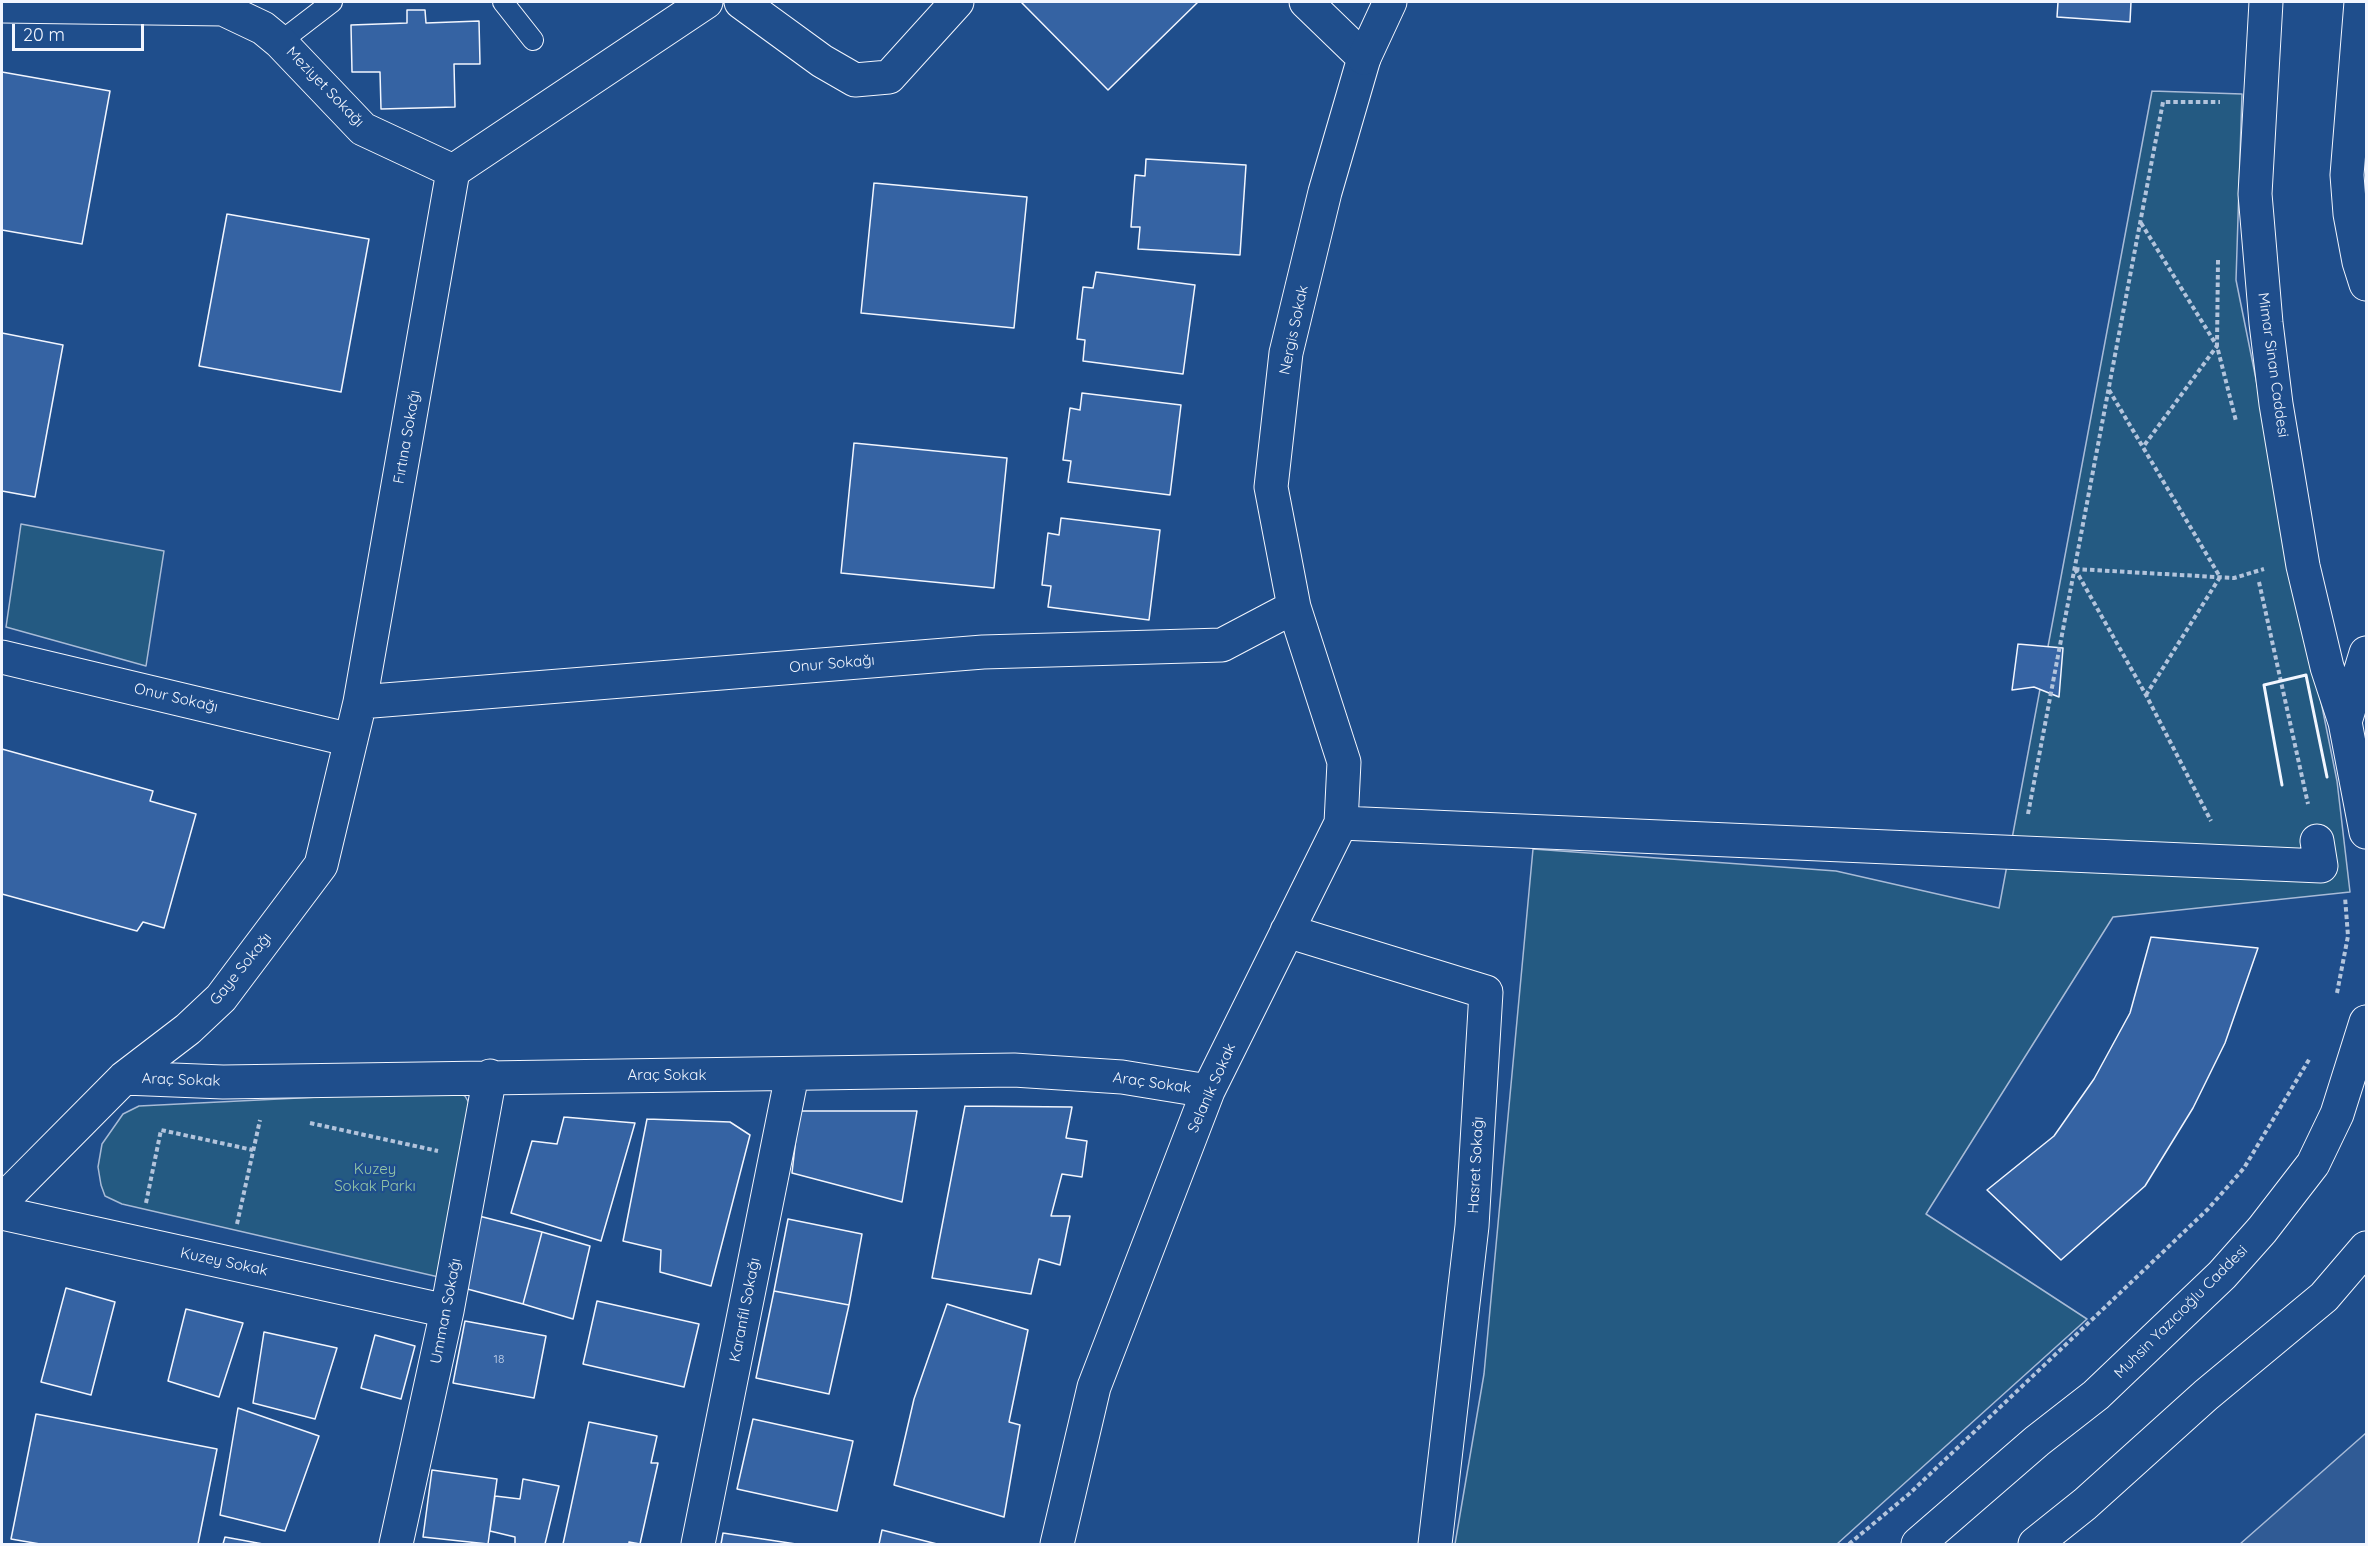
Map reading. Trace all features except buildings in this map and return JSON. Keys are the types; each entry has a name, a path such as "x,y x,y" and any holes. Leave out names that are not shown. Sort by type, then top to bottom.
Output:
{"street":[{"path":"453,171 706,2"},
{"path":"741,2 822,61 855,80 889,78 957,2"},
{"path":"1306,2 1364,58"},
{"path":"1364,58 1365,2"},
{"path":"1364,58 1390,2"},
{"name":"Mimar Sinan Caddesi","path":"2266,2 2254,194 2276,404 2303,566 2327,666 2344,722 2367,832"},
{"path":"2361,2 2347,175 2349,214 2359,262 2367,284"},
{"name":"Meziyet Sokağı","path":"2,6 223,5 263,28 280,42 363,129 453,171"},
{"name":"Nergis Sokak","path":"1294,606 1271,486 1286,353 1325,192 1364,58"},
{"name":"Fırtına Sokağı","path":"360,702 453,171"},
{"name":"Onur Sokağı","path":"360,702 983,652 1222,645 1294,606"},
{"name":"Selanik Sokak","path":"1057,1545 1094,1387 1208,1091 1341,823 1344,762 1294,606"},
{"path":"2344,722 2367,653"},
{"name":"Onur Sokağı","path":"2,657 351,740"},
{"name":"Gaye Sokağı","path":"2,1201 124,1078 188,1029 220,998 321,865 360,702"},
{"path":"1341,823 2231,860 2321,866 2317,841"},
{"name":"Hasret Sokağı","path":"1287,931 1486,992 1472,1226 1435,1545"},
{"name":"Muhsin Yazıcıoğlu Caddesi","path":"1918,1545 2037,1441 2096,1395 2222,1275 2262,1230 2313,1164 2337,1114 2367,1022"},
{"name":"Araç Sokak","path":"124,1078 223,1082 490,1076 792,1075 904,1070 1014,1070 1122,1077 1208,1091"},
{"name":"Karanfil Sokağı","path":"698,1545 792,1075"},
{"name":"Umman Sokağı","path":"396,1545 447,1311 490,1076"},
{"name":"Kuzey Sokak","path":"2,1213 447,1311"},
{"path":"2035,1545 2338,1283 2367,1248"},
{"path":"2338,1283 2367,1267"}],"lane":[{"path":"280,42 332,2"},
{"path":"503,2 533,40"}],"path":[{"path":"2021,853 2163,102 2260,102"},
{"path":"2140,222 2217,346 2143,447"},
{"path":"2109,390 2220,577"},
{"path":"2075,568 2234,578 2273,567 2303,566"},
{"path":"2075,568 2146,695 2231,860"},
{"path":"2146,695 2220,577"},
{"path":"2259,582 2302,781"},
{"path":"2335,999 2342,980 2348,936 2344,886"},
{"path":"1849,1545 1909,1494 2208,1209 2244,1168 2282,1108 2312,1054"},
{"path":"236,1231 262,1112"},
{"path":"306,1122 440,1151"},
{"path":"156,1205 144,1202 161,1130 253,1150"},
{"path":"226,1220 237,1223"}],"green space":[{"path":"2152,91 2242,94 2236,280 2337,781 2350,892 2113,917 1926,1214 2087,1319 1837,1544 1455,1544 1484,1374 1533,849 1836,871 1999,908"},
{"path":"21,524 164,551 146,666 6,627"},
{"name":"Kuzey Sokak Parkı","path":"457,1092 465,1096 469,1103 443,1278 122,1204 105,1196 101,1185 98,1167 102,1144 123,1114 139,1106"}],"shaded area":[{"path":"2366,1433 2366,1544 2240,1544"}],"wall":[{"path":"2282,785 2264,685 2306,675 2327,777"}]}
